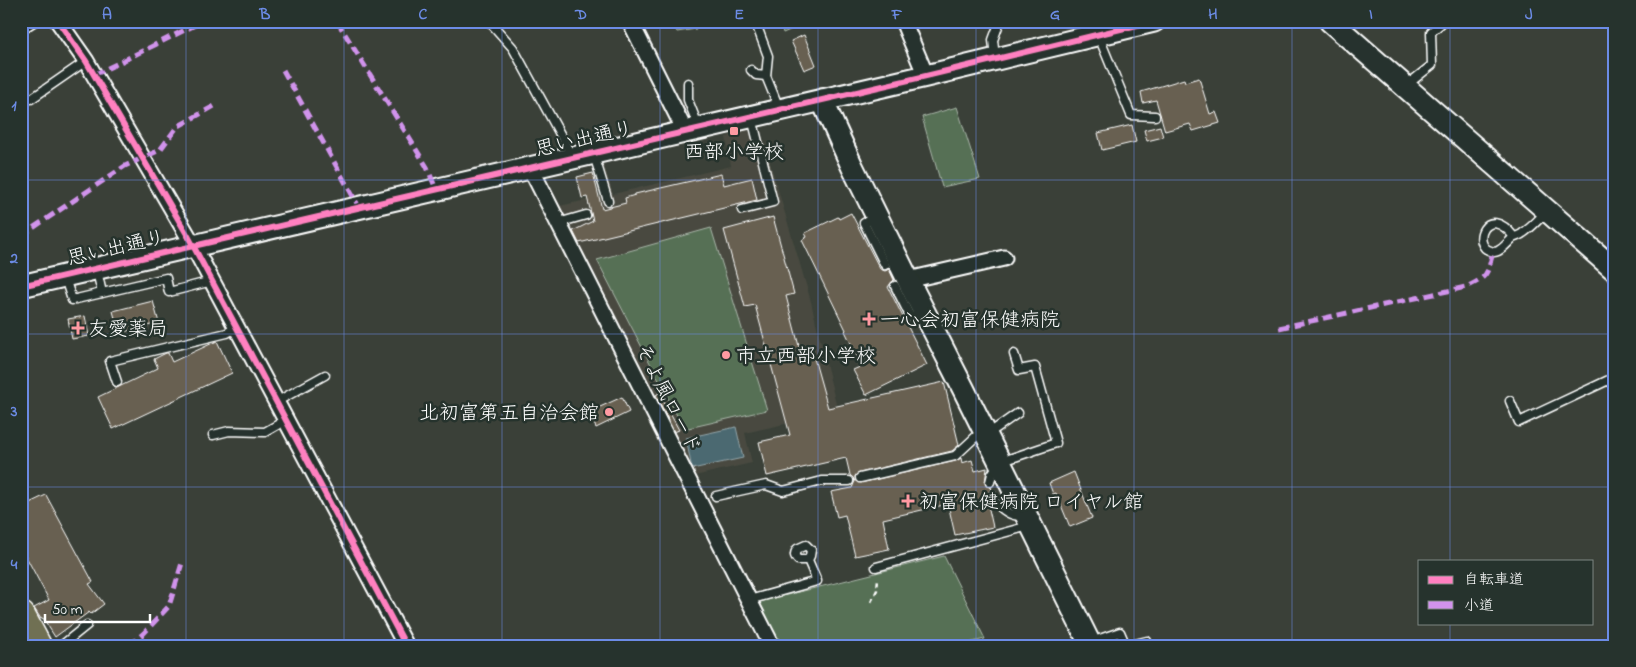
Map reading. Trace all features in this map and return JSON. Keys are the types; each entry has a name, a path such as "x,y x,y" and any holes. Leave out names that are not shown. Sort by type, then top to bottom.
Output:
{"highway":[{"path":"21,616 37,646"}],"street":[{"path":"58,21 86,61 194,246 406,646"},
{"path":"630,21 692,129"},
{"path":"903,21 926,76"},
{"path":"1330,21 1615,270"},
{"name":"思い出通り","path":"21,286 530,167 594,154 692,129 1098,35 1141,23"},
{"path":"822,100 877,216 902,283 924,312 1090,644"},
{"name":"そよ風ロード","path":"530,167 637,371 772,646"},
{"path":"902,283 1004,258"}],"lane":[{"path":"21,30 35,21"},
{"path":"489,21 513,48 572,158"},
{"path":"755,21 768,56 766,76 780,110"},
{"path":"995,59 993,40 1000,21"},
{"path":"1405,87 1432,65 1431,32 1444,21"},
{"path":"1098,35 1131,115 1154,116"},
{"path":"31,99 86,61"},
{"path":"751,70 756,74 766,76"},
{"path":"688,82 688,100 692,129"},
{"path":"742,210 773,202 751,116"},
{"path":"594,154 608,201"},
{"path":"1514,237 1502,224 1495,223 1488,224 1483,230 1481,238 1486,250 1498,251 1514,237 1523,234 1547,211"},
{"path":"558,223 586,215"},
{"path":"877,216 864,223 885,264"},
{"path":"96,269 102,293"},
{"path":"65,276 72,300 166,278 169,292 212,281"},
{"path":"117,382 110,361 227,333 236,327"},
{"path":"990,482 992,474 1000,462 1056,443 1035,367 1020,370 1014,354"},
{"path":"276,402 325,375"},
{"path":"1510,401 1519,422 1615,377"},
{"path":"860,478 955,456 985,432 1018,413"},
{"path":"213,435 229,431 265,432 286,420"},
{"path":"716,496 766,485 783,491 822,481 849,481"},
{"path":"992,496 1000,508 1006,512 1029,520"},
{"path":"876,567 1029,520"},
{"path":"749,600 817,581 808,560"},
{"path":"61,646 87,625"},
{"path":"1090,644 1120,632 1126,646 1147,641"}],"path":[{"path":"871,602 878,584 876,567"}],"shaded area":[{"name":"市立西部小学校","path":"759,125 810,298 838,412 745,433 752,463 690,477 555,207 600,197 594,168 604,165 613,194 731,166 726,137"}],"green space":[{"path":"670,21 695,21 696,29 677,32"},
{"path":"780,21 811,21 783,33"},
{"path":"957,107 980,179 942,187 922,117"},
{"path":"711,228 767,410 684,429 597,260"},
{"path":"944,556 985,639 956,646 779,646 759,602"}],"water":[{"path":"736,427 743,458 692,469 686,438"}],"building":[{"path":"804,35 816,65 804,70 791,41"},
{"path":"1199,78 1210,114 1216,112 1220,123 1193,131 1190,124 1165,131 1156,100 1143,103 1141,92 1184,79 1185,82"},
{"path":"1132,125 1136,142 1102,150 1098,133"},
{"path":"1160,126 1163,137 1147,141 1144,130"},
{"path":"593,173 602,209 626,203 625,198 635,194 721,174 724,185 752,178 757,200 579,243 573,231 593,221 587,197 582,198 577,177"},
{"path":"851,213 880,269 885,271 889,269 894,280 888,287 927,365 866,395 853,370 862,366 802,240 807,237 805,233 838,217 839,219"},
{"path":"773,217 794,294 786,296 801,354 812,351 828,408 944,382 959,445 952,451 859,473 855,476 856,481 861,483 956,461 961,458 962,463 972,460 975,471 987,468 985,483 992,490 986,496 993,527 955,535 948,504 883,519 889,549 855,556 845,515 837,517 831,492 852,488 855,481 850,475 846,458 767,476 759,442 790,435 755,305 745,307 724,230"},
{"path":"153,301 159,323 119,333 113,311"},
{"path":"85,316 89,336 72,339 68,319"},
{"path":"217,341 232,373 113,429 98,397 158,368 154,359 166,353 168,353 172,362"},
{"path":"659,393 679,430 674,432 656,395"},
{"path":"622,397 629,412 596,428 589,412"},
{"path":"1074,472 1092,518 1070,527 1056,493 1053,494 1049,483"},
{"path":"46,495 93,582 89,584 104,604 91,614 89,612 55,637 34,608 49,600 21,547 21,507"}],"marked path":[{"path":"337,21 427,167 436,189"},
{"path":"94,75 197,24"},
{"path":"283,70 359,207"},
{"path":"21,236 125,166 160,150 177,127 216,105"},
{"path":"1279,328 1466,287 1483,278 1488,271 1493,252"},
{"path":"129,646 169,606 182,563"}],"cycle path":[{"path":"58,21 86,61 188,236 406,646"},
{"path":"21,286 926,76 1154,21"}],"place":[{"name":"西部小学校","path":"734,131"},
{"name":"一心会初富保健病院","path":"869,319"},
{"name":"友愛薬局","path":"78,328"},
{"name":"市立西部小学校","path":"726,355"},
{"name":"北初富第五自治会館","path":"609,412"},
{"name":"初富保健病院 ロイヤル館","path":"908,501"}]}
